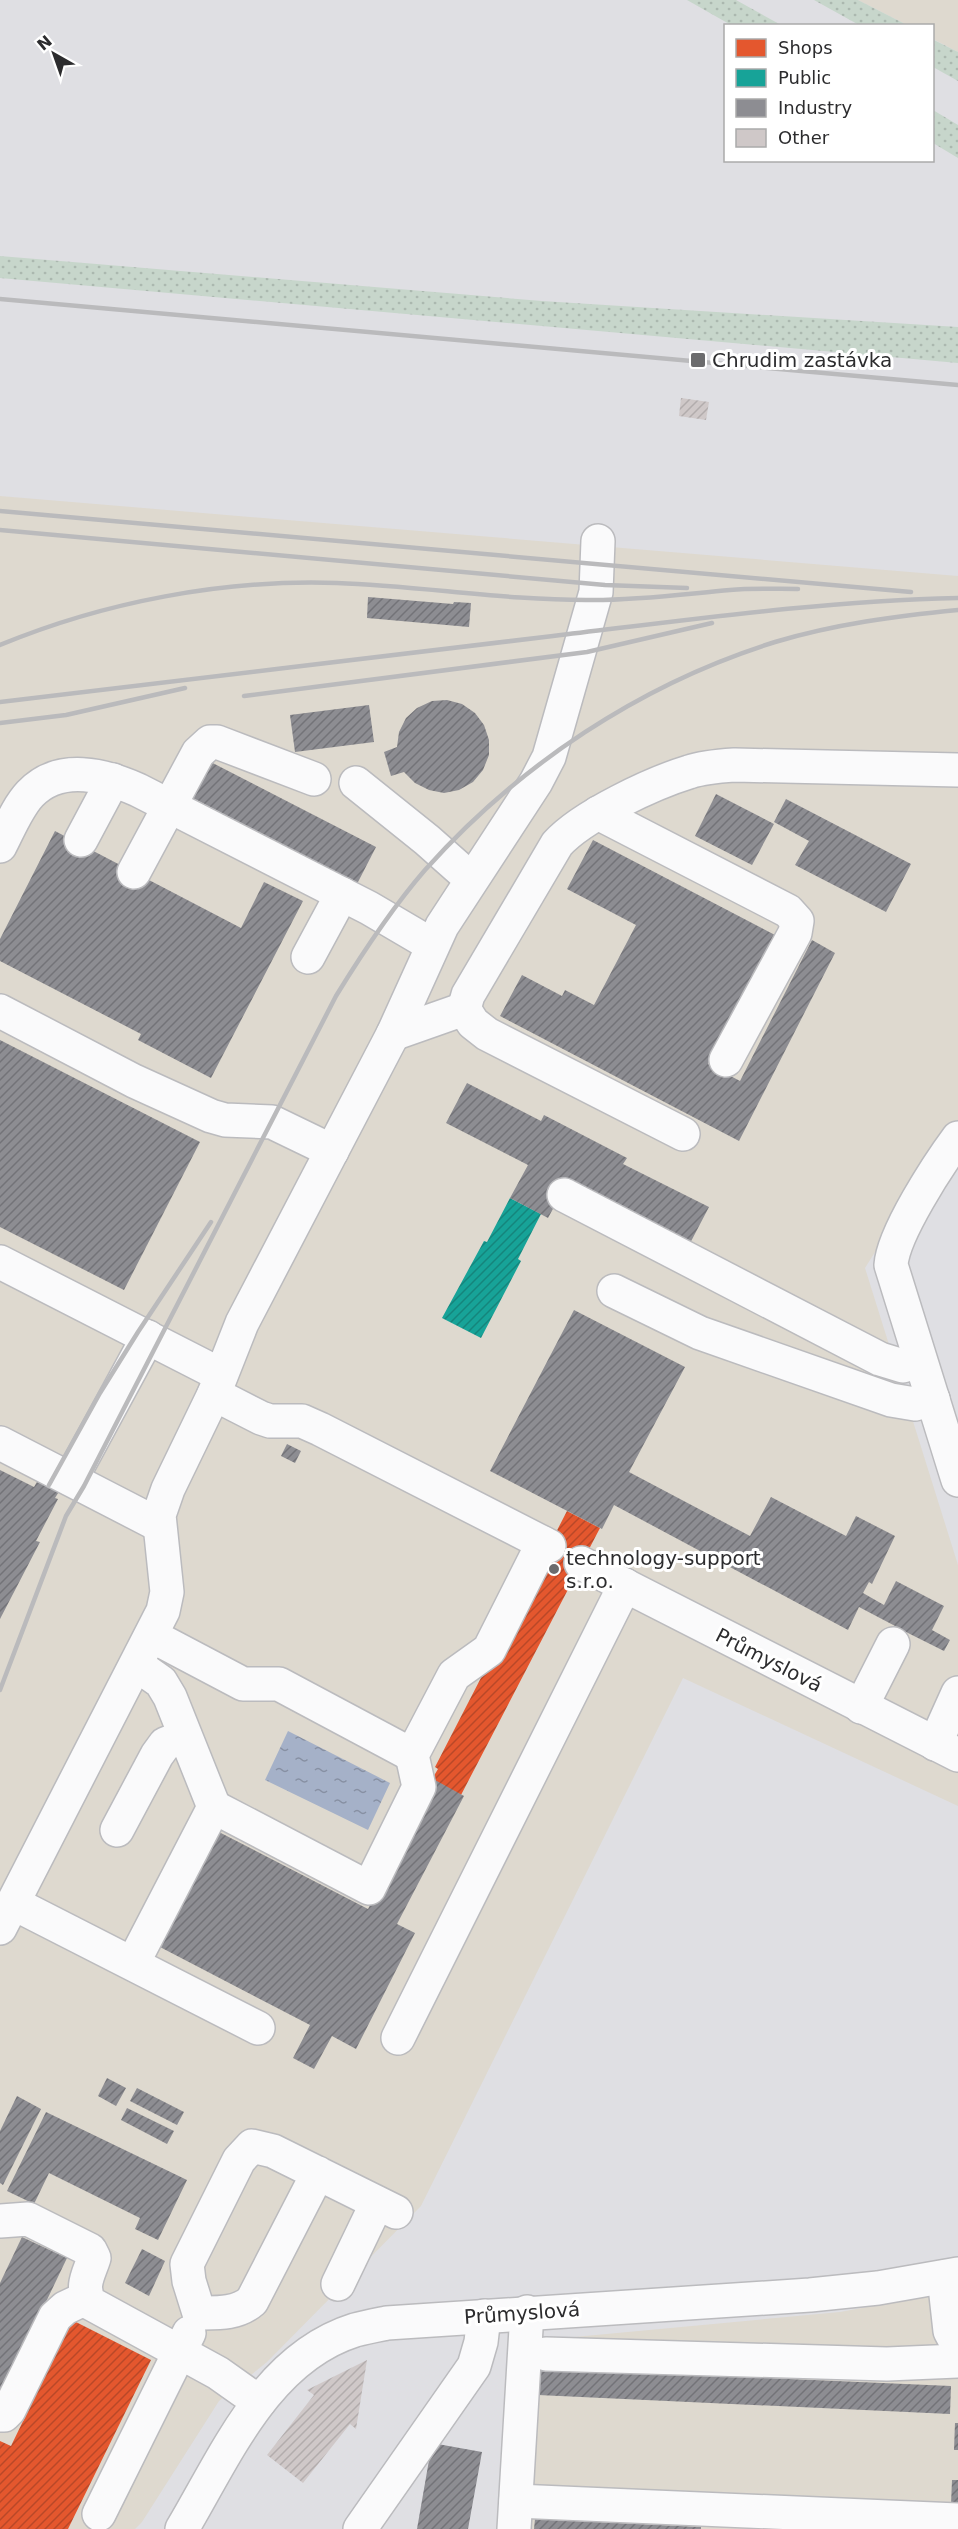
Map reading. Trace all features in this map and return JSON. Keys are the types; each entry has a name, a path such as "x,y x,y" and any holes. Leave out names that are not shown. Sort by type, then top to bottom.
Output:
{"street":[{"path":"258,2028 133,1963 7,1916 163,1611 167,1592 159,1515 168,1489 218,1385 242,1323 393,1034 432,945 471,879 536,782 549,757 596,592 598,542"},
{"path":"134,872 198,753 210,742 217,742 314,779"},
{"path":"683,1134 487,1034 472,1023 464,1010 468,995 557,844 574,828 598,813 664,782 711,767 735,765 958,770"},
{"path":"0,846 29,795 46,782 67,775 79,774 113,780 170,806 342,894 432,945"},
{"path":"81,840 113,780"},
{"path":"356,783 471,879"},
{"path":"598,813 788,911 797,921 795,933 726,1060"},
{"path":"308,957 342,894"},
{"path":"393,1034 464,1010"},
{"path":"0,1011 134,1081 211,1116 236,1121 272,1122 332,1151"},
{"path":"958,1138 938,1167 901,1233 892,1257 894,1278 958,1480"},
{"path":"564,1195 880,1359 903,1366 920,1361"},
{"path":"0,1262 148,1337 261,1418 270,1421 302,1421 320,1429 546,1545 489,1650 454,1676 412,1755 419,1787 369,1888 213,1807 166,1689 137,1665"},
{"path":"614,1291 717,1340 891,1400 915,1404 933,1399"},
{"path":"71,1479 148,1337"},
{"path":"0,1443 159,1525"},
{"name":"Průmyslová","path":"582,1563 946,1750"},
{"path":"398,2038 625,1586"},
{"path":"152,1636 243,1684 279,1684 412,1755"},
{"path":"861,1707 892,1644"},
{"path":"946,1750 958,1693"},
{"path":"117,1830 157,1755 165,1744 185,1736"},
{"path":"133,1963 213,1807"},
{"path":"99,2514 200,2313 189,2281 187,2264 242,2155 252,2146 258,2146 318,2173 386,2207 338,2284"},
{"path":"200,2313 232,2311 252,2301 318,2173"},
{"path":"0,2220 28,2219 90,2250 94,2258 86,2278 86,2298 96,2308 218,2373 259,2402"},
{"path":"912,2363 921,2359 953,2333 951,2275"},
{"name":"Průmyslová","path":"182,2529 259,2402 293,2366 332,2340 355,2330 387,2323 527,2312 752,2300 878,2288 951,2275"},
{"path":"0,2415 4,2415 9,2410 57,2314 86,2298"},
{"path":"527,2312 515,2515 958,2520"},
{"path":"360,2529 474,2366 481,2342 484,2316"},
{"path":"546,2354 912,2363 958,2361"}],"shaded area":[{"path":"687,0 736,0 779,24 729,24"},
{"path":"814,0 858,0 905,24 857,24"},
{"path":"858,0 958,0 958,52 934,40 934,24 905,24"},
{"path":"934,40 958,52 958,81 934,68"},
{"path":"934,111 958,125 958,158 934,144"},
{"path":"0,256 542,301 958,327 958,363 0,278"},
{"path":"0,496 958,576 958,1120 865,1268 958,1565 958,1806 683,1678 421,2206 267,2362 219,2401 142,2522 135,2529 0,2529"},
{"path":"958,2290 958,2529 526,2529 533,2381 553,2339 840,2312"}],"water":[{"path":"288,1731 390,1783 368,1830 265,1780"}],"building: Shops":[{"path":"567,1511 600,1528 461,1795 432,1779 438,1769 435,1767"},
{"path":"72,2320 151,2360 68,2529 0,2529 0,2441 11,2446"}],"building: Public":[{"path":"510,1198 541,1214 518,1259 521,1261 481,1338 442,1318"}],"building: Industry":[{"path":"368,597 453,604 454,602 471,603 469,627 367,618"},
{"path":"447,700 462,704 475,713 484,725 489,740 489,755 483,770 473,782 459,790 444,793 429,790 415,783 404,772 391,776 384,752 397,747 399,732 406,718 417,708 432,701"},
{"path":"369,705 374,742 295,752 290,715"},
{"path":"203,758 376,847 357,884 185,794"},
{"path":"716,794 774,824 752,865 695,836"},
{"path":"786,799 911,864 886,912 795,865 809,841 774,822"},
{"path":"55,831 241,928 264,882 303,901 211,1078 138,1040 141,1034 0,961 0,939"},
{"path":"593,840 775,935 708,1064 740,1081 812,940 835,953 739,1141 500,1016 522,975 562,996 565,990 594,1005 636,925 567,889"},
{"path":"0,1040 200,1142 124,1290 0,1227"},
{"path":"467,1083 541,1121 544,1115 627,1158 623,1164 709,1207 687,1249 566,1185 548,1218 510,1198 528,1165 446,1123"},
{"path":"574,1310 685,1367 629,1472 750,1536 771,1497 846,1536 856,1516 895,1536 872,1584 869,1582 863,1593 884,1605 896,1581 944,1606 932,1630 950,1640 944,1651 906,1632 905,1635 895,1630 897,1627 859,1607 848,1630 614,1505 602,1529 490,1471"},
{"path":"287,1444 301,1451 295,1463 281,1456"},
{"path":"0,1470 34,1487 38,1480 60,1490 55,1498 58,1499 36,1541 40,1542 0,1619"},
{"path":"435,1780 464,1796 397,1924 415,1933 356,2049 332,2036 314,2069 293,2058 310,2025 160,1947 219,1832 368,1909"},
{"path":"107,2078 126,2088 116,2106 98,2096"},
{"path":"137,2088 184,2112 177,2125 130,2101"},
{"path":"17,2096 41,2109 3,2185 0,2183 0,2131"},
{"path":"127,2108 174,2131 167,2144 121,2120"},
{"path":"46,2112 187,2180 158,2240 135,2229 140,2218 49,2173 34,2204 7,2191"},
{"path":"22,2237 67,2258 0,2398 0,2283"},
{"path":"142,2249 165,2261 149,2296 125,2283"},
{"path":"539,2368 951,2386 950,2414 538,2395"},
{"path":"955,2423 958,2423 958,2450 954,2450"},
{"path":"432,2443 482,2452 468,2529 417,2529"},
{"path":"952,2480 958,2480 958,2506 951,2505"},
{"path":"535,2519 701,2527 701,2529 534,2529"}],"building: Other":[{"path":"681,398 709,402 706,420 679,416"},
{"path":"367,2360 356,2429 350,2424 303,2483 267,2455 314,2395 307,2390"}],"railway":[{"path":"0,299 958,385"},
{"path":"0,511 911,592"},
{"path":"0,530 605,585 687,588"},
{"path":"0,645 40,630 123,605 165,596 251,585 337,583 562,600 645,598 738,589 798,589"},
{"path":"0,702 755,612 856,603 958,598"},
{"path":"0,1690 66,1516 84,1486 336,996 378,931 425,870 500,796 541,763 585,732 677,681 775,642 820,630 958,610"},
{"path":"244,696 587,652 712,623"},
{"path":"0,723 66,715 185,688"},
{"path":"49,1485 100,1393 211,1222"}],"place":[{"name":"Chrudim zastávka","path":"698,360"},
{"name":"technology-support s.r.o.","path":"554,1569"}]}
